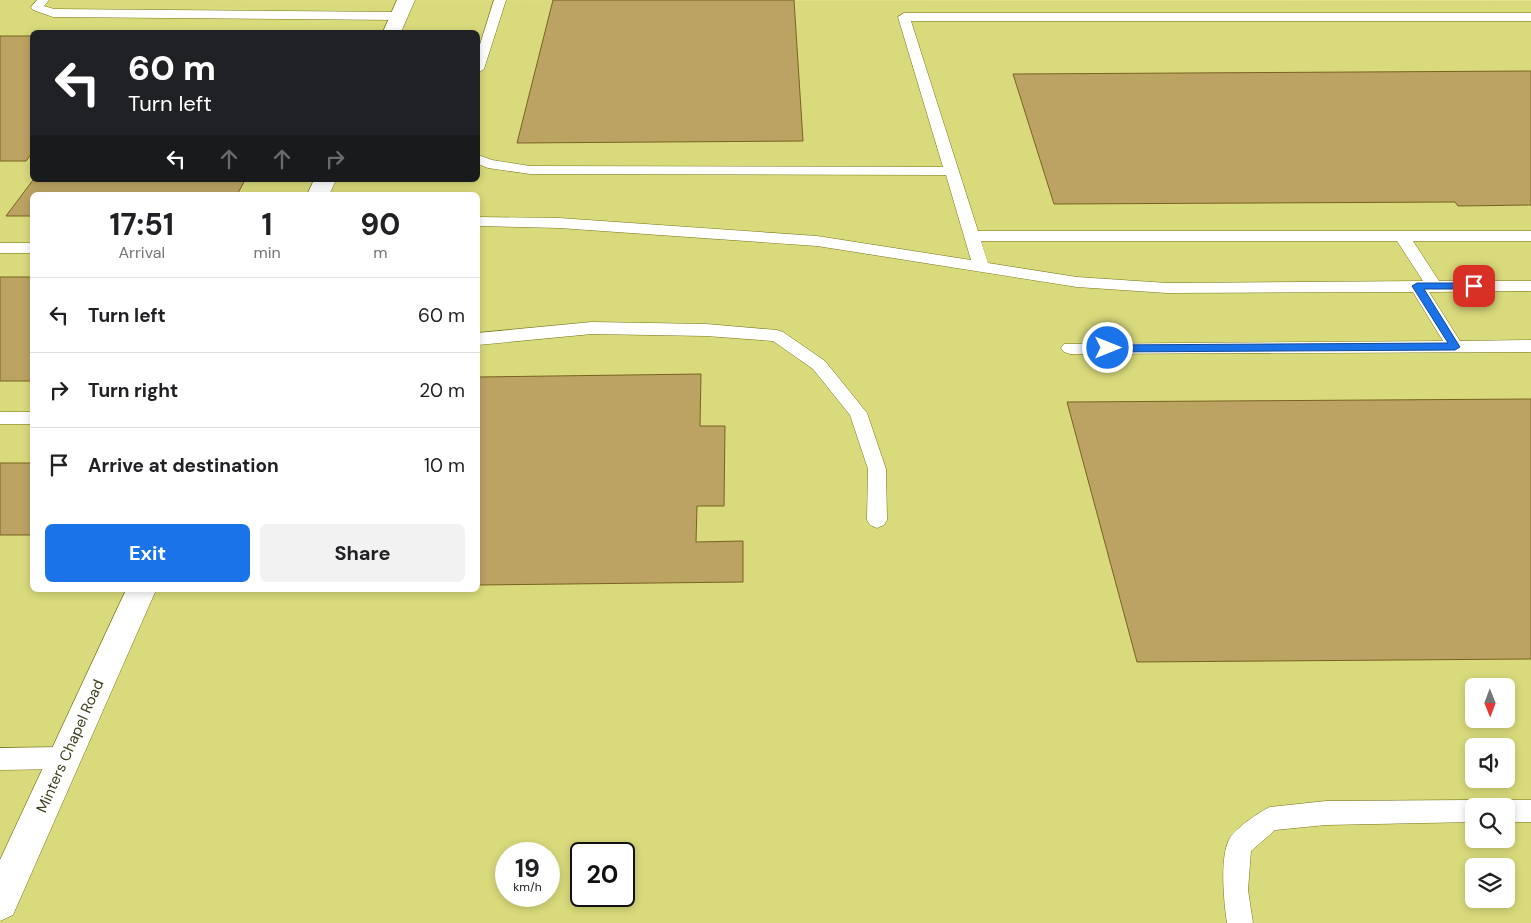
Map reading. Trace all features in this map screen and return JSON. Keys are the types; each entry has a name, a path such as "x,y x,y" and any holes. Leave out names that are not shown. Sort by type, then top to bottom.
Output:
{"street":[{"path":"393,30 403,8"},
{"name":"Minters Chapel Road","path":"0,902 140,592"}],"lane":[{"path":"43,0 37,7 53,13 403,8"},
{"path":"480,63 500,0"},
{"path":"981,266 903,12 1531,17"},
{"path":"480,160 488,164 530,170 952,171"},
{"path":"480,222 559,224 817,241 1077,282 1167,288 1531,286"},
{"path":"972,236 1531,236"},
{"path":"1402,236 1435,286"},
{"path":"0,248 30,248"},
{"path":"1417,286 1455,347"},
{"path":"480,339 592,328 706,330 777,336 819,365 858,414 877,469 877,520"},
{"path":"1070,348 1531,346"},
{"path":"0,418 30,418"},
{"path":"0,759 65,758"},
{"path":"1240,923 1235,890 1239,845 1270,819 1326,812 1465,811"},
{"path":"1515,811 1531,811"}],"shaded area":[{"path":"0,0 1531,1 1531,923 0,923"}],"building":[{"path":"553,0 794,0 803,141 517,143"},
{"path":"0,36 30,36 30,156 26,161 0,161"},
{"path":"1531,71 1531,205 1458,206 1455,202 1054,204 1013,74"},
{"path":"32,182 244,182 239,192 30,192 30,216 6,216"},
{"path":"0,277 30,277 30,381 0,381"},
{"path":"701,374 700,426 725,426 724,506 697,506 696,542 743,541 743,582 480,585 480,377"},
{"path":"1531,399 1531,659 1137,662 1067,402"},
{"path":"0,463 30,463 30,535 0,535"}],"route":[{"path":"1108,348 1455,347 1417,286 1474,286"}]}
